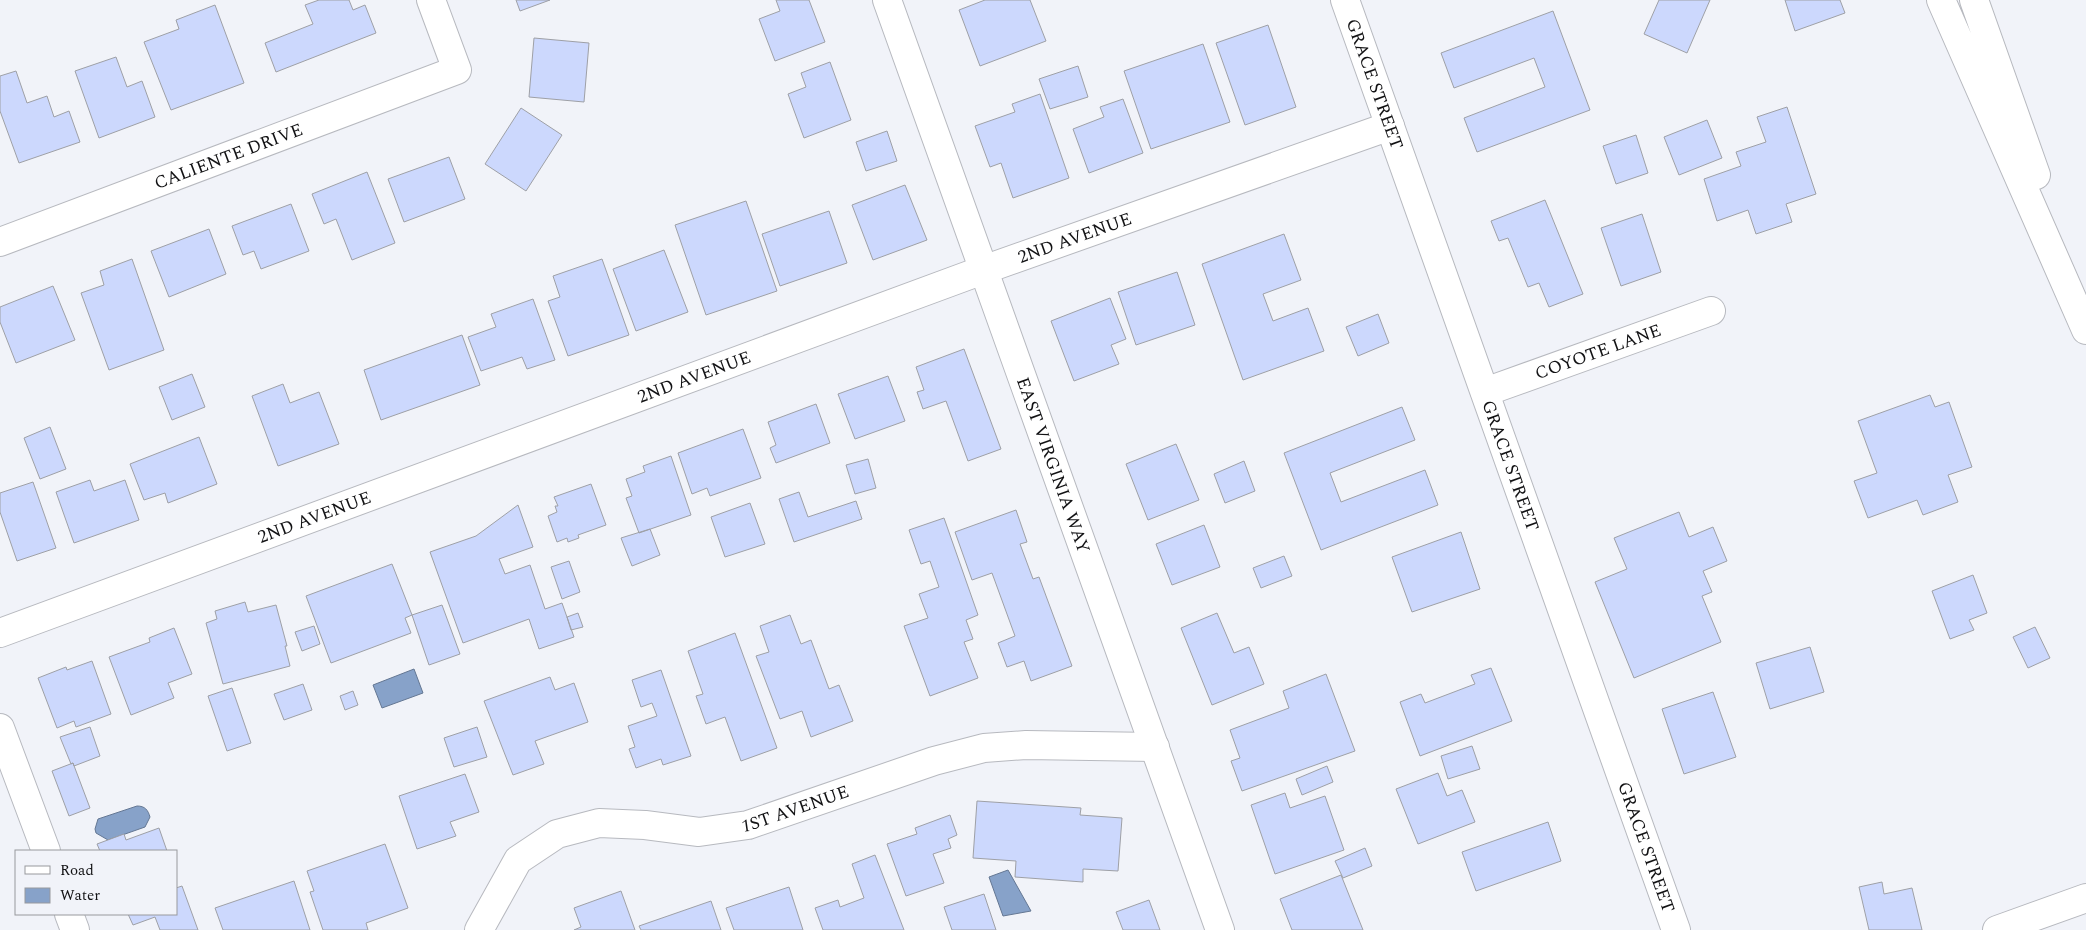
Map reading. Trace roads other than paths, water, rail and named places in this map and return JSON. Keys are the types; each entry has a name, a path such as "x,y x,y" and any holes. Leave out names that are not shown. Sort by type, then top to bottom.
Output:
{"main road":[{"name":"CALIENTE DRIVE","path":"0,242 456,70 431,0"},
{"name":"EAST VIRGINIA WAY","path":"887,0 1220,930"},
{"name":"GRACE STREET","path":"1345,0 1676,930"},
{"path":"1941,0 2086,330"},
{"path":"1974,0 2086,317"},
{"name":"2ND AVENUE","path":"0,633 983,270 1390,126"},
{"name":"COYOTE LANE","path":"1485,392 1711,311"},
{"path":"0,728 46,850"},
{"name":"1ST AVENUE","path":"479,930 518,860 557,834 599,824 645,825 699,832 748,825 934,761 984,748 1026,745 1155,747"},
{"path":"1997,930 2086,898"},
{"path":"69,915 74,930"}],"water":[{"path":"414,669 423,693 382,708 373,685"},
{"path":"137,806 147,810 150,817 145,827 108,840 96,833 95,829 98,819"},
{"path":"1008,870 1031,911 1003,916 989,877"}]}
